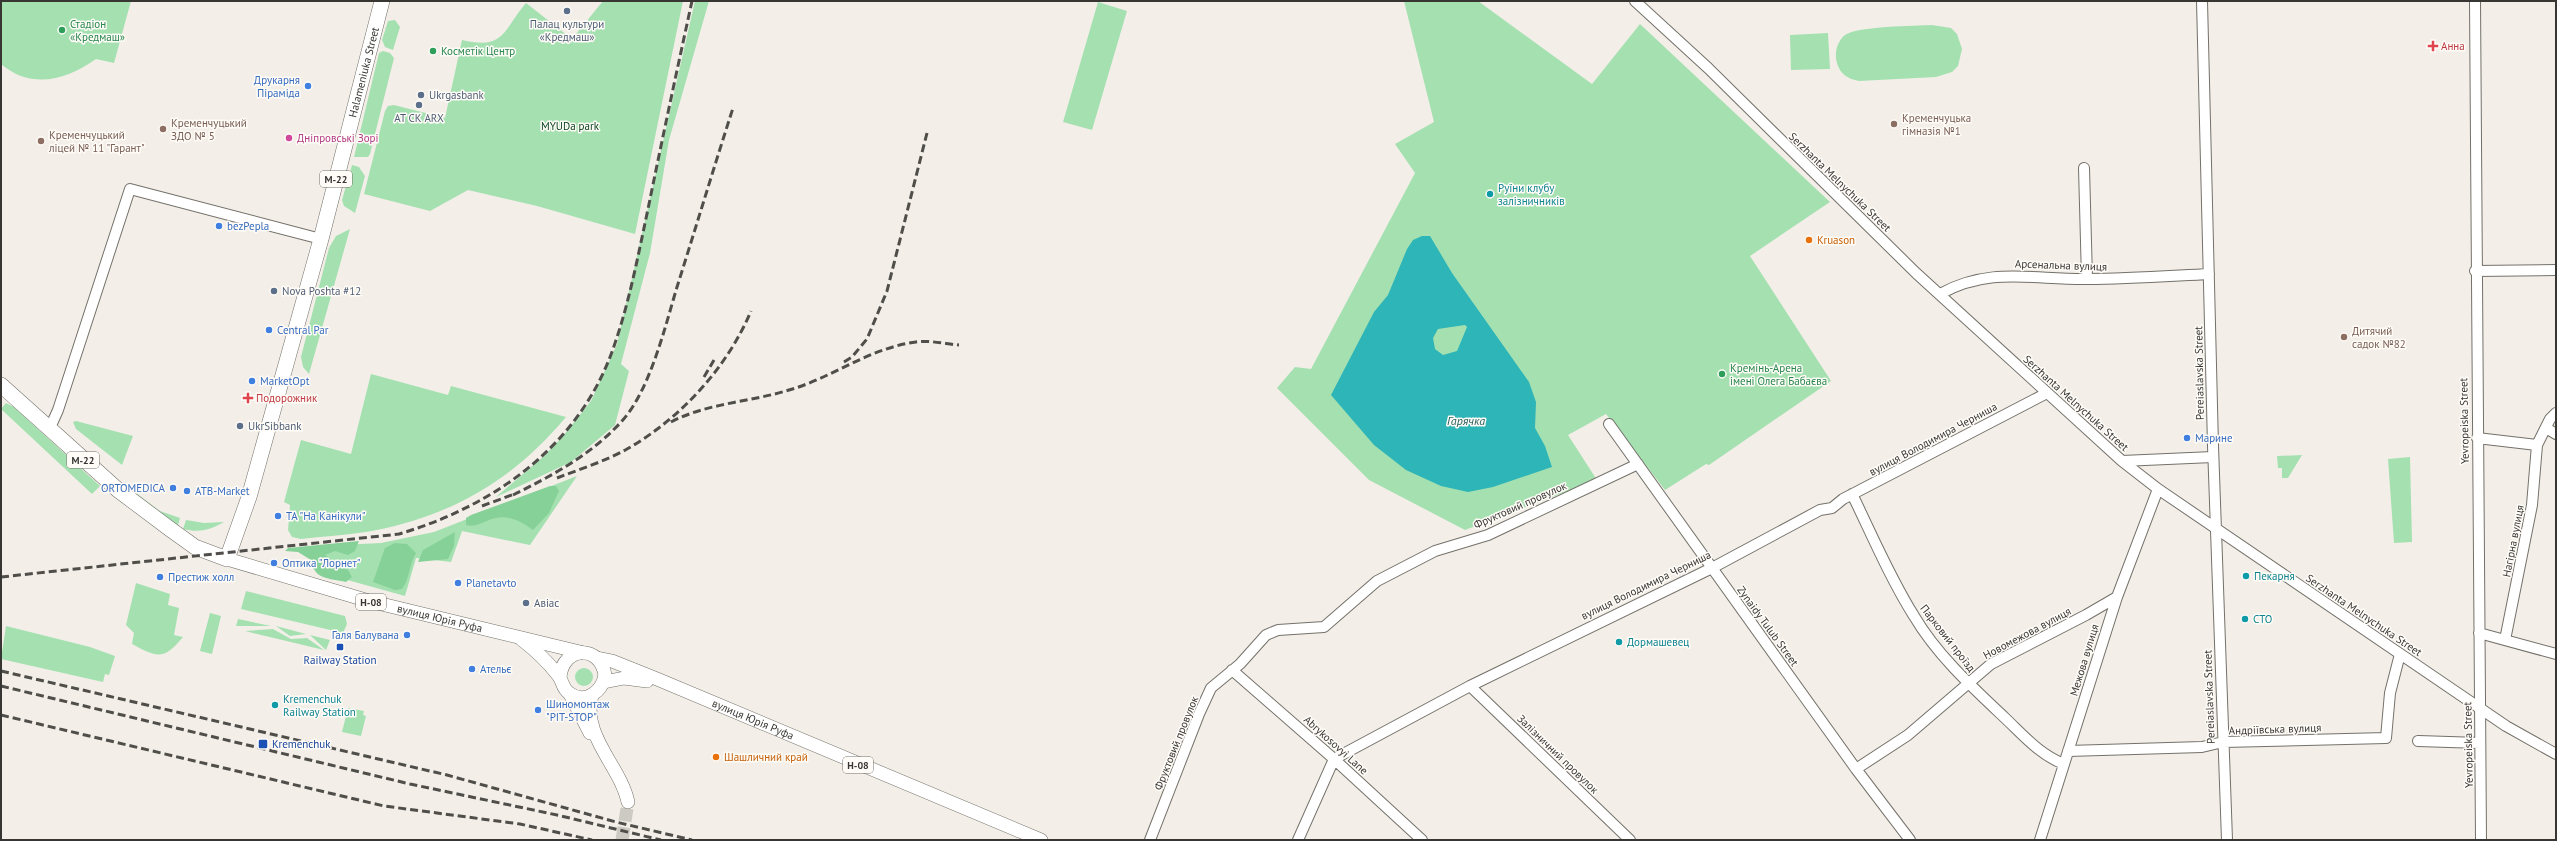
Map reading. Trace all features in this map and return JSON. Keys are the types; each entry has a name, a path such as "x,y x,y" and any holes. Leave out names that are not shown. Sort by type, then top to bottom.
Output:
{"highway":[{"name":"Halameniuka Street","path":"227,559 249,497 321,239 382,1"},
{"name":"М-22","path":"3,390 118,490 170,530 195,547 227,559"}],"main road":[{"name":"вулиця Юрія Руфа","path":"227,559 369,601 584,653"},
{"path":"518,636 560,677 563,686 570,694 588,731 600,745 620,777 628,802"},
{"path":"560,677 564,662 576,654 584,653"},
{"name":"Н-08","path":"584,653 597,658"},
{"name":"вулиця Юрія Руфа","path":"597,658 612,662 676,688 1041,840"},
{"path":"597,658 604,669 604,682 592,696 591,719 600,745"},
{"name":"Н-08","path":"604,682 624,678 676,688"},
{"path":"570,694 581,698 592,696"}],"street":[{"name":"Serzhanta Melnychuka Street","path":"1635,1 1708,68 1940,294 2122,461 2158,489 2506,726 2556,754"},
{"name":"Pereiaslavska Street","path":"2202,1 2213,457 2217,529 2227,840"},
{"name":"Yevropeiska Street","path":"2474,1 2475,271 2481,840"},
{"path":"2084,168 2087,279"},
{"path":"49,430 67,384 130,188 321,239"},
{"path":"2475,271 2556,270"},
{"name":"Арсенальна вулиця","path":"1940,294 1957,285 1981,278 2011,275 2087,279 2209,274"},
{"name":"вулиця Володимира Черниша","path":"1334,759 1470,686 1712,568 1820,510 1832,508 1852,494 2047,393"},
{"name":"Нагірна вулиця","path":"2505,640 2532,505 2537,445 2550,419 2556,413"},
{"name":"Zynaidy Tulub Street","path":"1609,424 1856,769 1910,840"},
{"path":"2546,428 2556,434"},
{"path":"2477,438 2537,445"},
{"path":"2122,461 2213,457"},
{"name":"Фруктовий провулок","path":"1150,840 1199,714 1211,688 1232,670 1266,635 1278,630 1324,627 1377,581 1435,551 1488,535 1638,464"},
{"name":"Межова вулиця","path":"2040,840 2117,597 2158,489"},
{"name":"Парковий проїзд","path":"1852,494 1914,617 1969,684 2039,750 2052,760 2064,764"},
{"name":"Новомежова вулиця","path":"1856,769 1908,735 1992,664 2086,615 2117,597"},
{"path":"2479,633 2556,654"},
{"name":"Андріївська вулиця","path":"2068,750 2202,747 2223,742 2386,738 2390,693 2400,654"},
{"name":"Abrykosovyi Lane","path":"1232,670 1334,759 1422,840"},
{"name":"Залізничний провулок","path":"1470,686 1630,840"},
{"path":"2418,741 2480,743"},
{"path":"1298,840 1334,759"}],"green space":[{"name":"Стадіон «Кредмаш»","path":"1,1 131,1 114,63 96,59 61,77 37,79 24,77 1,64"},
{"name":"MYUDa park","path":"603,1 683,1 635,234 537,206 468,190 430,211 364,194 385,111 388,106 394,105 445,118 462,40 486,43 501,36 526,3 572,39"},
{"path":"695,1 709,1 669,140 650,253 621,364 629,371 615,425 571,462 496,497 544,456 563,436 591,401 617,344"},
{"path":"1404,1 1478,1 1592,84 1640,24 1830,202 1750,256 1831,381 1709,465 1706,464 1665,490 1606,414 1568,435 1597,480 1465,530 1369,480 1277,388 1295,367 1311,369 1415,173 1395,144 1434,122"},
{"path":"1098,2 1127,11 1092,130 1063,122"},
{"path":"395,20 400,27 393,50 385,47 382,40 388,21"},
{"path":"1932,25 1951,28 1957,34 1962,49 1958,66 1952,72 1936,77 1859,81 1851,79 1842,73 1838,67 1836,59 1837,48 1845,35 1852,32 1873,28"},
{"path":"1828,33 1830,69 1791,70 1790,35"},
{"path":"383,51 390,53 394,58 370,154 368,157 354,157 379,53"},
{"path":"352,165 359,167 365,176 355,213 344,206 342,200"},
{"path":"350,229 309,374 303,367 301,357 329,248 336,236"},
{"path":"371,374 448,395 451,386 566,417 526,458 482,490 458,503 405,523 377,530 301,539 292,537 288,530 290,505 284,502 301,440 351,454"},
{"path":"6,403 14,407 100,486 92,494 1,409"},
{"path":"76,421 133,436 122,465 76,429 73,422"},
{"path":"2302,455 2288,478 2282,478 2282,468 2278,468 2277,456"},
{"path":"2410,457 2412,542 2394,543 2388,459"},
{"path":"577,476 530,545 462,531 451,562 416,558 405,596 315,571 319,546 381,543 434,532"},
{"path":"550,486 556,486 559,491 549,513 533,530 516,520 505,517 499,517 479,524 469,526 466,525 466,518 471,515"},
{"path":"128,487 160,511 180,518 177,529 126,488"},
{"path":"186,520 204,523 224,522 209,529 194,531 183,529"},
{"path":"455,532 454,546 448,559 418,562 423,550"},
{"path":"359,541 355,551 348,555 335,551 325,555 348,570 352,577 346,582 328,579 319,575 315,571 311,560 298,552 285,551 288,548"},
{"path":"395,543 407,544 416,553 405,585 402,589 395,590 373,582 385,548"},
{"path":"136,583 170,594 168,605 179,608 174,635 183,637 171,650 165,653 155,654 132,644 134,633 126,625"},
{"path":"246,591 345,616 347,624 343,633 241,609"},
{"path":"210,613 221,616 212,654 200,651"},
{"path":"238,619 271,626 236,626"},
{"path":"6,626 90,647 115,656 109,675 105,674 103,682 1,659"},
{"path":"276,626 306,634 290,636"},
{"path":"273,629 291,639 307,638 324,650 245,631"},
{"path":"310,635 330,640 326,650"},
{"path":"584,668 590,671 593,677 590,683 584,686 578,683 575,677 578,671"},
{"path":"348,708 364,711 363,715 366,716 361,736 342,732"}],"water":[{"name":"Гарячка","path":"1422,236 1430,236 1452,273 1529,382 1536,402 1535,428 1545,446 1552,467 1493,487 1468,492 1441,486 1406,470 1374,445 1331,395 1374,312 1388,295 1407,249 1413,240","holes":["1465,325 1467,327 1457,351 1443,355 1435,349 1433,338 1438,329"]}],"tunnel":[{"path":"622,840 628,802"}],"railway":[{"path":"1,577 399,534 434,522 468,507 499,489 529,467 555,443 579,415 598,384 619,332 633,280 692,1"},
{"path":"513,495 557,472 598,444 622,421 641,393 649,376 662,339 733,108"},
{"path":"844,362 852,357 867,339 887,291 927,133"},
{"path":"557,478 602,461 627,449 647,437 665,423 700,390 715,372 741,332 751,311"},
{"path":"671,422 699,411 774,394 805,385 882,350 899,345 927,341 959,345"},
{"path":"704,377 714,360"},
{"path":"482,506 517,493"},
{"path":"1,671 447,775 616,822 692,840"},
{"path":"1,686 410,784 557,815 661,840"},
{"path":"1,715 384,806 520,824 592,840"}],"place":[{"name":"Палац культури «Кредмаш»","path":"567,11"},
{"name":"Стадіон «Кредмаш»","path":"62,30"},
{"name":"Анна","path":"2433,46"},
{"name":"Косметік Центр","path":"433,51"},
{"name":"Друкарня Піраміда","path":"308,86"},
{"name":"Ukrgasbank","path":"421,95"},
{"name":"АТ СК ARX","path":"419,105"},
{"name":"Кременчуцька гімназія №1","path":"1894,124"},
{"name":"Кременчуцький ЗДО № 5","path":"163,129"},
{"name":"Дніпровські Зорі","path":"289,138"},
{"name":"Кременчуцький ліцей № 11 \"Гарант\"","path":"41,141"},
{"name":"Руїни клубу залізничників","path":"1490,194"},
{"name":"bezPepla","path":"219,226"},
{"name":"Kruason","path":"1809,240"},
{"name":"Nova Poshta #12","path":"274,291"},
{"name":"Central Par","path":"269,330"},
{"name":"Дитячий садок №82","path":"2344,337"},
{"name":"Кремінь-Арена імені Олега Бабаєва","path":"1722,374"},
{"name":"MarketOpt","path":"252,381"},
{"name":"Подорожник","path":"248,398"},
{"name":"UkrSibbank","path":"240,426"},
{"name":"Марине","path":"2187,438"},
{"name":"ORTOMEDICA","path":"173,488"},
{"name":"ATB-Market","path":"187,491"},
{"name":"ТА \"На Канікули\"","path":"278,516"},
{"name":"Оптика \"Лорнет\"","path":"274,563"},
{"name":"Пекарня","path":"2246,576"},
{"name":"Престиж холл","path":"160,577"},
{"name":"Planetavto","path":"458,583"},
{"name":"Авіас","path":"526,603"},
{"name":"СТО","path":"2245,619"},
{"name":"Галя Балувана","path":"407,635"},
{"name":"Дормашевец","path":"1619,642"},
{"name":"Railway Station","path":"340,647"},
{"name":"Ательє","path":"472,669"},
{"name":"Kremenchuk Railway Station","path":"275,705"},
{"name":"Шиномонтаж \"PIT-STOP\"","path":"538,710"},
{"name":"Kremenchuk","path":"263,744"},
{"name":"Шашличний край","path":"716,757"}]}
